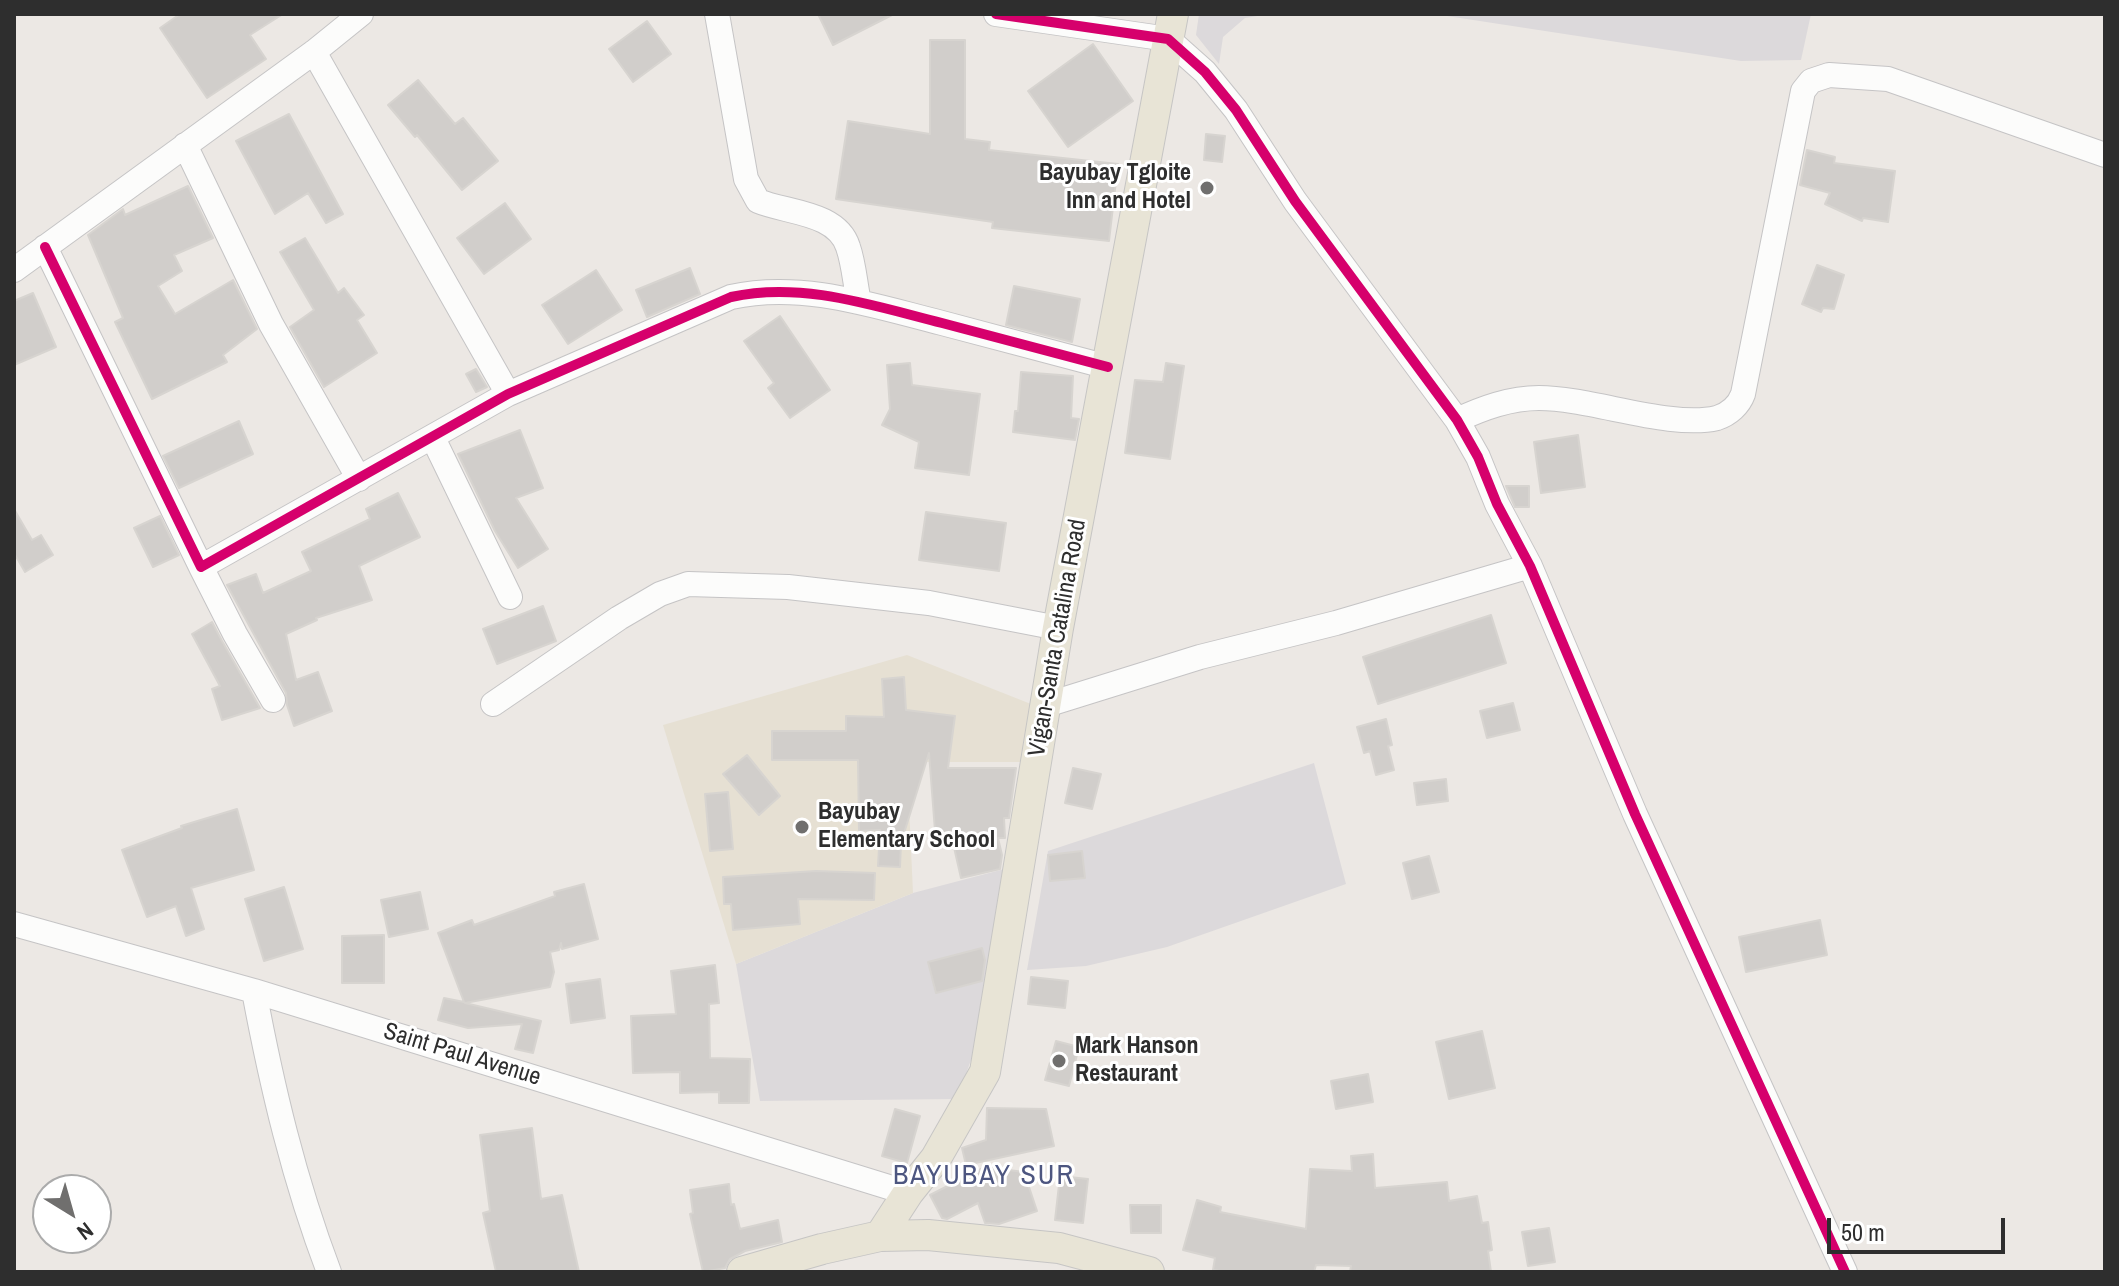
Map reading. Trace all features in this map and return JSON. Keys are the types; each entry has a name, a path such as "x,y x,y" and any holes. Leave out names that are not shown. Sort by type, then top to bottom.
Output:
{"main road":[{"name":"Vigan-Santa Catalina Road","path":"880,1236 936,1158 985,1072 1058,628 1171,26"},
{"path":"742,1272 880,1236 971,1238 1059,1248 1139,1270"}],"street":[{"path":"14,270 314,52 361,14"},
{"path":"717,14 746,179 751,192 765,204 832,224 844,236 859,302"},
{"path":"996,14 1171,26 1236,110 1295,201 1457,420 1530,566 1635,814 1845,1272"},
{"path":"314,52 508,394"},
{"path":"1457,420 1486,407 1539,398 1584,402 1677,419 1714,418 1736,406 1743,394 1803,91 1811,81 1829,75 1888,79 2105,155"},
{"path":"185,145 271,324 359,479"},
{"path":"45,247 201,567 273,700"},
{"path":"201,567 508,394 731,297 756,291 799,292 859,302 1108,367"},
{"path":"433,438 510,597"},
{"path":"1046,705 1200,657 1336,623 1530,566"},
{"path":"493,704 619,618 660,594 688,584 788,587 929,603 1058,628"},
{"name":"Saint Paul Avenue","path":"14,924 254,991 908,1193"},
{"path":"254,991 287,1150 329,1272"}],"shaded area":[{"path":"1199,14 1270,14 1245,18 1223,37 1219,64 1196,35"},
{"path":"1434,14 1811,14 1801,60 1741,61"},
{"name":"Bayubay Elementary School","path":"907,655 1036,706 1030,762 907,762 913,893 736,964 663,725"},
{"path":"1314,763 1346,884 1167,947 1086,966 1027,970 1048,851"},
{"path":"1012,867 986,1018 957,1099 760,1101 736,964 913,893"}],"building":[{"path":"180,14 283,14 250,35 266,59 207,98 160,28"},
{"path":"818,14 894,14 833,45"},
{"path":"647,21 671,54 633,82 609,49"},
{"path":"930,40 965,40 965,139 990,142 989,150 1118,164 1109,241 992,228 993,222 836,199 848,121 930,134"},
{"path":"1093,44 1133,101 1068,147 1028,91"},
{"path":"418,80 455,124 463,118 498,161 462,190 388,105"},
{"path":"289,114 343,214 326,223 308,193 275,214 236,141"},
{"path":"1206,134 1225,136 1222,162 1204,160"},
{"path":"1807,150 1835,157 1834,163 1895,171 1888,222 1863,218 1862,221 1825,204 1830,193 1800,185"},
{"path":"188,186 213,238 174,255 182,271 158,286 175,314 233,280 257,329 223,355 227,362 152,399 115,322 123,318 88,235 123,209 125,215"},
{"path":"505,203 531,239 484,274 457,238"},
{"path":"305,238 338,293 344,288 364,315 357,320 377,353 324,387 290,327 314,310 280,252"},
{"path":"1817,265 1844,275 1834,309 1823,308 1821,312 1802,304"},
{"path":"690,268 700,294 647,317 636,290"},
{"path":"596,270 622,310 568,344 542,305"},
{"path":"1014,286 1080,299 1072,342 1006,325"},
{"path":"33,293 56,347 14,365 14,301"},
{"path":"780,316 830,390 790,418 768,388 774,383 744,341"},
{"path":"910,363 912,385 980,394 969,475 915,468 919,442 882,425 890,409 887,365"},
{"path":"1166,363 1184,366 1170,459 1125,453 1135,380 1163,382"},
{"path":"476,369 487,387 476,392 466,374"},
{"path":"1021,372 1073,376 1071,418 1079,419 1075,440 1013,432"},
{"path":"239,421 253,454 179,488 163,456"},
{"path":"520,430 543,488 516,498 548,549 518,568 495,531 458,454"},
{"path":"1578,435 1585,487 1541,493 1534,442"},
{"path":"1506,486 1529,486 1529,507 1515,507"},
{"path":"398,493 420,537 359,566 372,600 316,618 286,634 296,680 318,672 332,711 294,726 286,693 227,585 256,574 263,593 311,571 302,552 370,519 366,509"},
{"path":"14,509 32,540 41,535 53,555 25,572 14,553"},
{"path":"926,512 1006,523 999,571 919,560"},
{"path":"160,516 179,555 153,567 134,528"},
{"path":"543,606 556,641 497,664 483,629"},
{"path":"1491,615 1506,663 1378,704 1363,657"},
{"path":"212,622 260,708 222,720 212,689 220,686 192,634"},
{"path":"904,677 906,710 955,716 948,768 1016,768 1009,818 1004,818 1005,838 998,838 1002,855 1000,869 961,878 953,843 936,844 929,753 901,843 900,867 878,866 880,830 859,831 858,760 772,760 772,731 846,731 846,716 884,717 882,679"},
{"path":"1513,703 1520,730 1487,738 1480,711"},
{"path":"1386,719 1394,770 1376,775 1370,751 1364,753 1357,727"},
{"path":"747,755 780,796 759,815 723,774"},
{"path":"1073,768 1101,774 1092,809 1065,803"},
{"path":"1446,779 1448,801 1417,805 1414,783"},
{"path":"728,792 733,849 710,851 705,794"},
{"path":"237,809 254,870 191,888 204,929 186,936 176,906 147,917 122,850 181,826"},
{"path":"1082,851 1085,878 1050,881 1048,855"},
{"path":"1429,856 1439,892 1412,899 1403,863"},
{"path":"816,871 875,873 874,900 798,899 800,924 733,930 731,904 724,904 723,877"},
{"path":"584,884 598,939 562,949 561,943 559,950 550,952 554,972 550,987 465,1003 541,1021 533,1053 515,1049 522,1024 468,1028 438,1020 444,998 464,1002 438,933 472,920 474,925 555,896 554,892"},
{"path":"284,887 303,949 264,961 245,899"},
{"path":"420,892 428,929 389,937 381,900"},
{"path":"1820,920 1827,955 1746,972 1739,937"},
{"path":"384,935 384,983 342,983 342,936"},
{"path":"982,948 985,960 982,981 936,993 928,962"},
{"path":"715,965 719,1003 709,1004 710,1058 750,1059 749,1103 719,1103 719,1092 680,1093 680,1072 633,1073 631,1016 676,1014 671,971"},
{"path":"1031,977 1068,981 1065,1008 1028,1004"},
{"path":"600,979 605,1018 571,1023 566,984"},
{"path":"1482,1031 1495,1088 1449,1099 1436,1042"},
{"path":"1056,1041 1079,1047 1069,1086 1045,1080"},
{"path":"1368,1074 1373,1102 1336,1109 1331,1081"},
{"path":"987,1108 1046,1109 1054,1146 966,1165 962,1148 986,1140"},
{"path":"895,1109 920,1116 907,1163 882,1156"},
{"path":"532,1128 541,1199 562,1195 579,1272 496,1272 483,1213 490,1211 480,1135"},
{"path":"1373,1154 1375,1188 1447,1182 1449,1201 1477,1196 1482,1223 1488,1222 1491,1272 1350,1272 1351,1266 1316,1265 1314,1272 1226,1272 1213,1270 1215,1258 1183,1250 1197,1200 1221,1207 1220,1212 1306,1229 1310,1169 1352,1171 1351,1156"},
{"path":"985,1167 1024,1172 1037,1211 999,1224 985,1223 978,1203 947,1219 942,1218 930,1195"},
{"path":"1060,1176 1088,1179 1083,1223 1055,1220"},
{"path":"729,1184 731,1205 734,1204 740,1229 778,1220 782,1242 745,1251 730,1259 725,1268 703,1272 690,1214 693,1213 690,1190"},
{"path":"1130,1205 1161,1205 1161,1233 1131,1233"},
{"path":"1549,1228 1555,1262 1528,1266 1522,1232"}],"cycle path":[{"path":"996,14 1168,39 1205,72 1236,110 1295,201 1457,420 1530,566 1635,814 1845,1272"},
{"path":"45,247 201,567 508,394 731,297 784,292 838,298 1108,367"}],"place":[{"name":"Bayubay Tgloite Inn and Hotel","path":"1207,188"},
{"name":"Bayubay Elementary School","path":"802,827"},
{"name":"Mark Hanson Restaurant","path":"1059,1061"}],"district":[{"name":"BAYUBAY SUR","path":"984,1176"}]}
